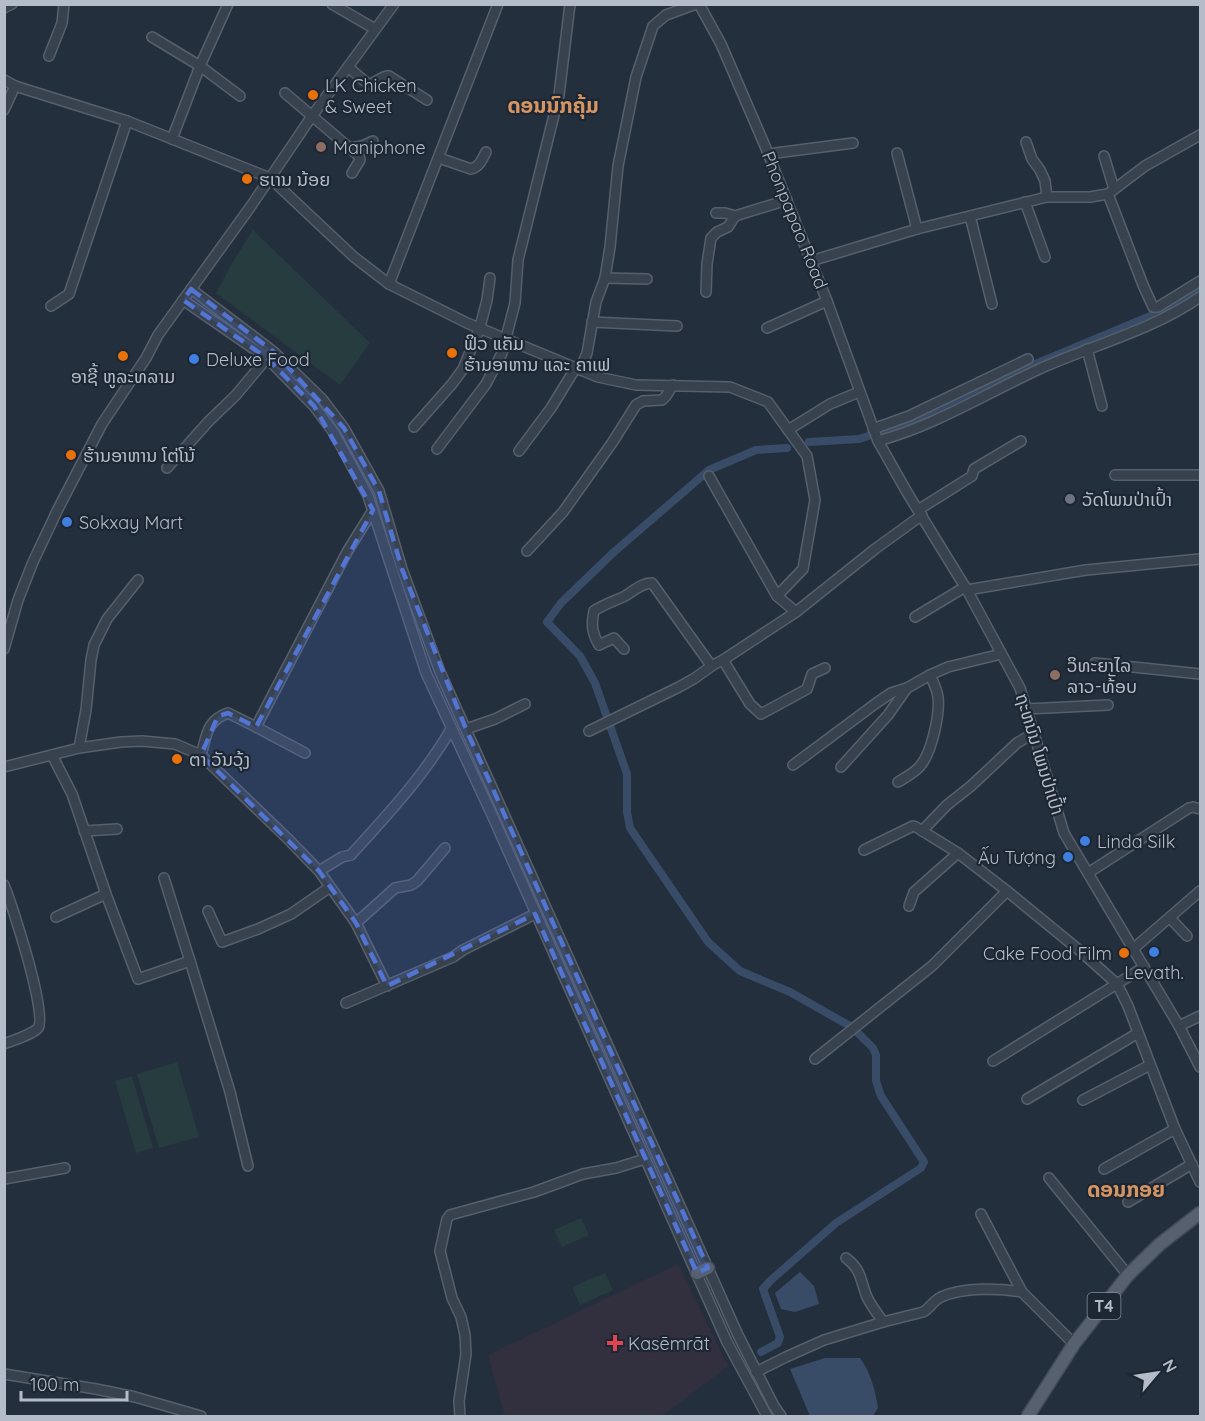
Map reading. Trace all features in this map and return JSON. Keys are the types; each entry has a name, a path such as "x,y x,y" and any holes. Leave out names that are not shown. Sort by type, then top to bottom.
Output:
{"main road":[{"name":"T4","path":"1028,1416 1074,1344 1128,1275 1160,1244 1200,1213"}],"street":[{"path":"5,8 12,4"},
{"path":"49,57 62,23 64,4"},
{"path":"172,138 200,66 228,4"},
{"path":"332,4 375,29"},
{"path":"4,649 18,600 33,561 102,424 146,358 158,335 394,4"},
{"path":"389,284 498,4"},
{"path":"437,449 486,384 502,353 515,303 518,260 559,95 570,4"},
{"path":"519,451 587,353 596,302 605,278 618,166 636,77 653,26 666,15 697,4"},
{"name":"Phonpapao Road","path":"697,4 721,44 768,154 827,301 875,434"},
{"path":"152,37 200,66 240,96"},
{"path":"348,67 368,84 389,76 427,100"},
{"path":"4,80 15,86 127,121 270,178 354,257 389,284 467,323 598,377 636,385 730,387 768,402 807,456 815,500 803,569 777,596"},
{"path":"4,110 15,86"},
{"path":"285,93 359,156 360,159 352,173"},
{"path":"51,306 69,294 127,121"},
{"path":"811,261 916,229 1025,202 1047,197 1089,197 1111,191 1145,166 1200,135"},
{"path":"350,148 373,141"},
{"path":"1026,142 1032,159 1044,178 1047,197"},
{"path":"768,154 853,143"},
{"path":"439,158 471,169 476,168 486,152"},
{"path":"897,153 916,229"},
{"path":"1104,156 1111,191 1153,307 1158,307 1200,281"},
{"path":"716,213 735,216 787,200"},
{"path":"1025,202 1045,257"},
{"path":"706,292 711,238 728,227 735,216"},
{"path":"970,216 992,304"},
{"path":"414,426 463,369 480,327 490,278"},
{"path":"605,278 647,279"},
{"path":"191,289 274,352 323,400 344,428 379,491 402,569 440,672 703,1270 728,1342 767,1416"},
{"path":"875,434 903,434 1034,372 1168,316 1200,297"},
{"path":"183,300 267,358 314,406 334,433 368,496 426,673 451,729 492,815 645,1159 781,1416"},
{"path":"767,328 827,301"},
{"path":"592,322 678,327"},
{"path":"1086,349 1102,406"},
{"path":"167,468 208,422 236,395 267,358"},
{"path":"875,434 1028,359"},
{"path":"527,551 563,512 636,405 643,401 662,400 672,385"},
{"path":"788,430 830,404 859,392"},
{"name":"ຖະຫນົນ ໂພນປ່າເປົ້າ","path":"875,434 908,494 966,589 1020,688 1064,833 1179,1026 1200,1067"},
{"path":"589,731 679,687 796,612 920,512 972,476 975,468 1021,441"},
{"path":"1115,475 1200,476"},
{"path":"709,476 777,596 796,612"},
{"path":"256,727 347,552 373,510"},
{"path":"915,617 966,589 1086,570 1200,559"},
{"path":"79,748 94,645 107,619 138,580"},
{"path":"624,649 614,638 599,645 593,635 594,611 646,583 652,583 710,664 713,665"},
{"path":"794,765 891,693 907,688 948,667 1001,654"},
{"path":"723,660 750,704 761,714 807,688 812,674 825,668"},
{"path":"1095,663 1200,674"},
{"path":"898,782 922,765 930,747 939,715 938,694 930,675"},
{"path":"841,767 888,716 907,688"},
{"path":"466,729 495,719 525,704"},
{"path":"1026,709 1108,705"},
{"path":"201,755 211,724 218,716 228,713 305,753"},
{"path":"319,871 342,857 351,855 400,801 431,761 451,729"},
{"path":"922,831 947,805 1017,743 1034,733"},
{"path":"4,767 79,748 142,741 175,744 201,755 319,871 356,923 387,986"},
{"path":"52,755 72,794 138,979 190,961"},
{"path":"1088,873 1188,808 1200,809"},
{"path":"864,850 913,826 958,853 1079,950 1117,984 1128,1006 1175,1129 1200,1182"},
{"path":"84,831 117,829"},
{"path":"356,923 395,888 411,885 417,880 445,848"},
{"path":"909,906 920,886 958,853"},
{"path":"164,878 230,1092 248,1166"},
{"path":"4,885 12,904 39,1001 40,1020 39,1026 33,1032 4,1044"},
{"path":"208,911 222,942 291,914 330,887"},
{"path":"815,1059 932,966 1007,891"},
{"path":"1134,949 1200,891"},
{"path":"56,917 106,894"},
{"path":"346,1004 453,957 535,914"},
{"path":"1170,918 1187,936"},
{"path":"993,1060 1144,967"},
{"path":"1179,1026 1200,1016"},
{"path":"1027,1099 1138,1033"},
{"path":"1083,1100 1150,1065"},
{"path":"1104,1169 1175,1129"},
{"path":"460,1416 459,1401 466,1354 465,1335 461,1317 452,1298 440,1251 447,1219 450,1215 534,1192 583,1174 616,1168 645,1159"},
{"path":"1128,1202 1192,1164"},
{"path":"4,1179 65,1168"},
{"path":"1049,1178 1128,1275"},
{"path":"981,1214 1022,1292 1074,1344"},
{"path":"846,1258 852,1262 861,1277 868,1299 883,1322"},
{"path":"756,1372 824,1340 928,1310 941,1297 986,1289 1008,1289 1022,1292"},
{"path":"4,1374 135,1397 201,1416"}],"highlighted area":[{"path":"191,289 274,352 344,428 379,491 402,569 466,729 708,1268 697,1273 535,914 387,986 356,923 319,871 201,755 218,716 228,713 256,727 373,510 314,406 267,358 183,300"}],"shaded area":[{"name":"Kasēmrāt","path":"678,1264 728,1366 662,1416 505,1416 488,1355"}],"green space":[{"path":"253,230 370,343 340,385 216,293"},
{"path":"177,1062 199,1137 159,1148 137,1074"},
{"path":"132,1076 153,1148 136,1153 115,1081"},
{"path":"581,1218 589,1235 562,1247 554,1230"},
{"path":"605,1273 613,1290 580,1305 572,1287"}],"water":[{"path":"800,1272 814,1286 819,1304 795,1312 781,1309 775,1293"},
{"path":"825,1358 860,1358 870,1376 878,1408 873,1416 810,1416 790,1369"}],"waterway":[{"path":"809,442 859,439 920,419 957,399 1021,370 1160,312 1200,288"},
{"path":"787,448 756,450 709,470 614,552 561,603 547,622 580,656 595,683 627,774 627,812 630,828 708,942 740,971 790,992 850,1026"},
{"path":"761,1352 778,1343 780,1337 763,1289 836,1223 921,1168 924,1162 881,1096 876,1081 876,1055 873,1048 856,1031"}],"place":[{"name":"LK Chicken & Sweet","path":"313,95"},
{"name":"Maniphone","path":"321,147"},
{"name":"ຮເານ ນ້ອຍ","path":"247,179"},
{"name":"ຟິວ ແຄັມ ຮ້ານອາຫານ ແລະ ຄາເຟ","path":"452,353"},
{"name":"ອາຊີ້ ຫູລະທລາມ","path":"123,356"},
{"name":"Deluxe Food","path":"194,359"},
{"name":"ຮ້ານອາຫານ ໂຕ່ໂນ້","path":"71,455"},
{"name":"ວັດໂພນປ່າເປົ້າ","path":"1070,499"},
{"name":"Sokxay Mart","path":"67,522"},
{"name":"ວິທະຍາໄລ ລາວ-ທ້ັອບ","path":"1055,675"},
{"name":"ຕາ ວັນວຸ້ງ","path":"177,759"},
{"name":"Linda Silk","path":"1085,841"},
{"name":"Ấu Tượng","path":"1068,857"},
{"name":"Levath.","path":"1154,952"},
{"name":"Cake Food Film","path":"1124,953"},
{"name":"Kasēmrāt","path":"615,1343"}],"district":[{"name":"ດອນນົກຄຸ້ມ","path":"553,105"},
{"name":"ດອນກອຍ","path":"1126,1189"}]}
